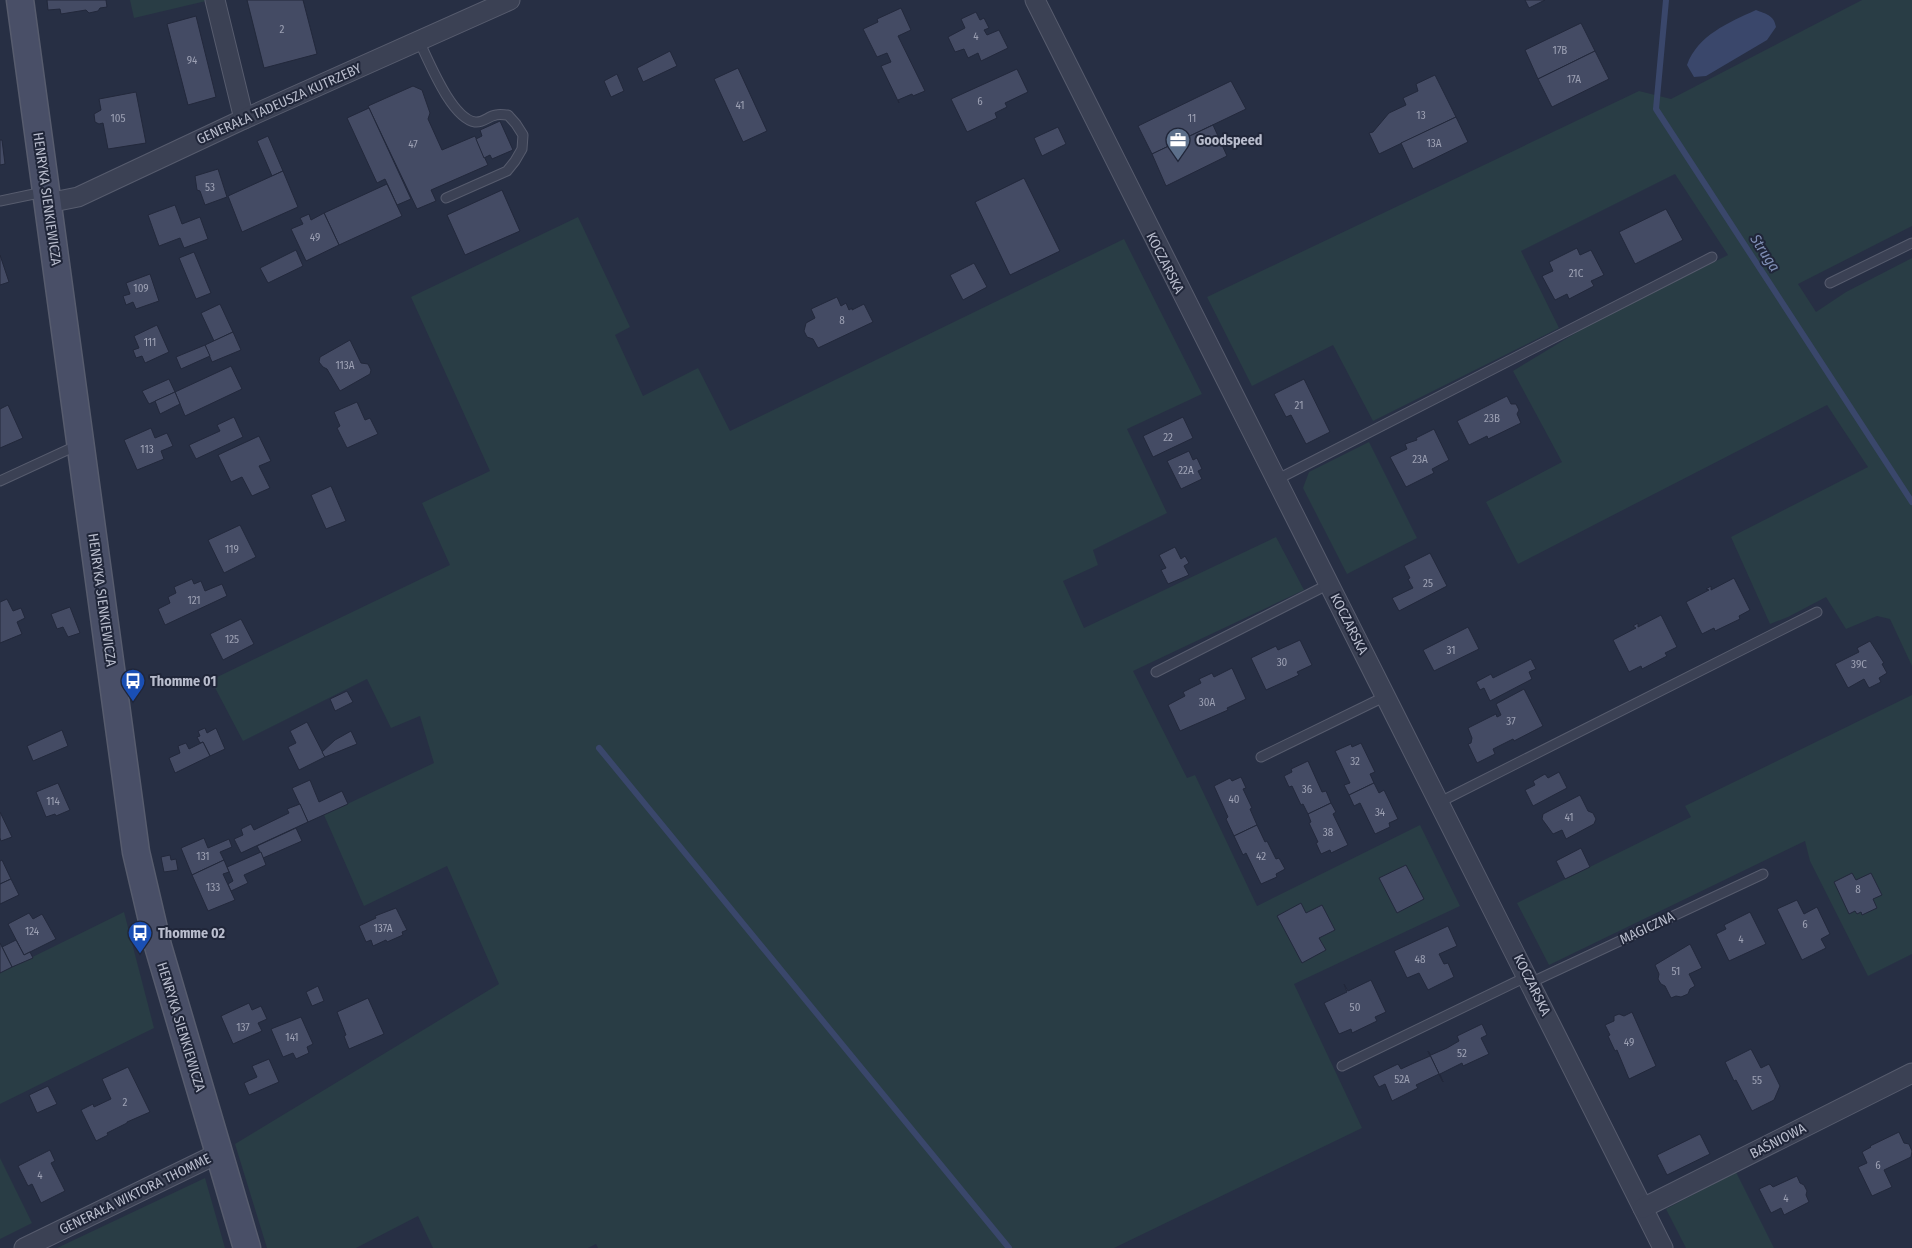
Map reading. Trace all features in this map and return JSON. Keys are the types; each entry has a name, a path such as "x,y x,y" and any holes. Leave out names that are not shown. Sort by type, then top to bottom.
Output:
{"street":[{"name":"HENRYKA SIENKIEWICZA","path":"20,0 136,852 158,946 247,1248"},
{"path":"215,0 244,119"},
{"name":"KOCZARSKA","path":"1035,0 1149,232 1440,802 1663,1248"},
{"name":"GENERAŁA TADEUSZA KUTRZEBY","path":"47,199 58,201 78,197 498,3"},
{"name":"BAŚNIOWA","path":"1644,1208 1912,1073"},
{"name":"GENERAŁA WIKTORA THOMME","path":"24,1248 219,1153"}],"lane":[{"path":"419,41 452,106 462,116 474,122 485,121 495,115 508,115 523,135 522,149 516,161 507,171 446,198"},
{"path":"0,201 34,194 47,199"},
{"path":"1830,283 1912,242"},
{"path":"1276,480 1712,258"},
{"path":"0,481 80,444"},
{"path":"1156,672 1328,584"},
{"path":"1440,802 1817,612"},
{"path":"1261,757 1386,696"},
{"name":"MAGICZNA","path":"1342,1066 1763,874"}],"shaded area":[{"path":"130,0 205,0 206,1 134,18"},
{"path":"1862,0 1912,0 1912,226 1798,284 1816,312 1846,292 1912,258 1912,666 1890,619 1877,616 1846,629 1826,597 1788,617 1770,624 1731,537 1868,467 1827,405 1518,564 1486,502 1562,462 1513,371 1592,323 1728,255 1675,174 1521,251 1559,328 1373,421 1333,345 1252,386 1207,297 1639,91 1671,99"},
{"path":"578,217 630,327 615,335 643,396 698,368 730,431 1124,239 1202,394 1127,429 1167,513 1093,550 1098,565 1063,581 1084,628 1276,537 1304,590 1133,671 1187,778 1195,775 1257,906 1420,825 1460,906 1294,984 1362,1128 1114,1248 598,1248 596,1244 588,1248 433,1248 418,1216 356,1248 267,1248 235,1144 499,984 447,866 364,906 324,815 434,763 420,716 391,728 367,679 243,741 211,680 450,565 422,503 490,471 411,297"},
{"path":"1369,442 1417,538 1347,574 1303,488 1309,472"},
{"path":"1912,695 1912,954 1868,976 1810,861 1805,841 1549,965 1517,903 1691,817 1685,806"},
{"path":"124,912 154,1028 0,1104 0,973"},
{"path":"0,1158 32,1223 0,1239"},
{"path":"1736,1172 1774,1248 1686,1248 1666,1209"},
{"path":"205,1178 225,1248 57,1248"}],"water":[{"path":"1756,10 1769,15 1775,23 1776,27 1767,40 1706,76 1694,77 1687,65 1698,46 1715,31"}],"building":[{"path":"47,0 106,0 107,7 89,13 86,10 61,14 60,9 48,10"},
{"path":"247,0 303,0 317,54 264,68"},
{"path":"1525,0 1545,0 1529,8"},
{"path":"901,8 911,30 898,36 925,91 898,100 899,103 881,66 891,62 887,53 877,57 863,29 878,22 877,19"},
{"path":"976,12 980,20 984,18 989,28 984,30 987,35 999,30 1008,48 981,61 978,53 968,58 964,49 955,52 948,37 965,28 961,19"},
{"path":"196,16 216,97 188,105 167,24"},
{"path":"1581,23 1595,51 1538,79 1525,50"},
{"path":"670,51 677,66 643,82 637,68"},
{"path":"1595,51 1609,79 1552,107 1538,79"},
{"path":"738,68 767,131 743,142 714,79"},
{"path":"1017,69 1028,92 1005,103 1007,107 995,113 997,118 967,132 951,99"},
{"path":"617,74 624,91 611,97 604,81"},
{"path":"1435,75 1456,117 1379,154 1369,133 1373,132 1389,113 1406,105 1403,98 1418,91 1416,84"},
{"path":"1231,81 1246,109 1152,154 1138,126"},
{"path":"413,86 422,90 430,113 428,119 442,150 475,136 488,165 431,190 436,201 417,209 368,106"},
{"path":"136,92 146,143 108,149 103,123 95,122 94,114 101,110 99,99"},
{"path":"369,108 411,199 397,205 385,179 377,183 347,118"},
{"path":"1456,117 1468,142 1413,169 1401,143"},
{"path":"500,121 513,150 492,159 490,155 484,158 476,139 482,136 480,130"},
{"path":"1213,125 1227,156 1166,186 1152,154"},
{"path":"1058,127 1066,144 1042,156 1034,138"},
{"path":"268,136 283,171 272,176 257,141"},
{"path":"0,140 2,140 5,164 0,165"},
{"path":"218,169 227,197 205,205 200,191 197,190 195,176"},
{"path":"283,171 298,207 242,232 228,196"},
{"path":"1024,178 1060,251 1010,275 975,202"},
{"path":"387,184 402,216 339,245 324,213"},
{"path":"502,190 520,231 465,255 447,215"},
{"path":"175,205 182,224 200,217 208,239 184,248 180,238 159,246 148,215"},
{"path":"1666,209 1683,240 1635,264 1619,232"},
{"path":"324,213 339,245 306,261 291,229 303,224 300,218 309,214 311,220"},
{"path":"1577,248 1580,255 1591,250 1604,275 1591,281 1594,286 1569,299 1567,294 1555,300 1542,276 1553,271 1549,262"},
{"path":"296,250 303,266 268,283 260,268"},
{"path":"194,252 211,293 196,299 179,258"},
{"path":"0,255 9,282 0,285"},
{"path":"974,263 987,287 963,300 950,275"},
{"path":"150,274 159,301 136,309 133,302 126,305 123,296 130,294 126,283"},
{"path":"837,297 841,306 846,303 849,310 864,304 873,322 818,348 813,339 807,337 804,331 806,323 815,318 811,309"},
{"path":"220,304 233,332 214,341 201,313"},
{"path":"157,325 169,352 145,363 142,356 136,358 133,350 139,348 134,336"},
{"path":"233,332 241,350 212,362 205,345"},
{"path":"350,340 361,363 368,364 371,370 370,374 340,391 327,369 319,362 320,357"},
{"path":"205,345 210,356 181,369 176,357"},
{"path":"231,366 242,389 185,416 175,392"},
{"path":"169,379 175,392 149,404 142,391"},
{"path":"1304,379 1330,432 1306,444 1291,415 1286,417 1274,394"},
{"path":"175,392 180,404 160,414 155,401"},
{"path":"1507,396 1511,404 1516,404 1519,410 1517,414 1521,423 1488,439 1487,436 1469,445 1457,421"},
{"path":"357,402 365,420 370,418 378,434 347,448 337,428 340,426 334,412"},
{"path":"8,405 23,438 0,448 0,409"},
{"path":"234,417 243,437 196,459 189,445 220,431 217,425"},
{"path":"1183,417 1193,438 1153,457 1143,436"},
{"path":"151,428 155,438 167,433 173,446 161,451 164,459 137,470 124,440"},
{"path":"1434,429 1449,460 1432,469 1434,473 1406,487 1390,457 1407,449 1405,444 1417,440 1416,438"},
{"path":"259,436 271,461 259,466 270,488 252,496 242,477 231,482 218,455"},
{"path":"1189,451 1193,460 1197,458 1202,469 1198,471 1202,479 1181,489 1167,461"},
{"path":"331,486 346,521 326,529 311,495"},
{"path":"240,525 256,557 224,573 208,540"},
{"path":"1175,547 1181,559 1185,556 1189,563 1184,566 1189,575 1168,584 1161,570 1166,568 1159,555"},
{"path":"1430,553 1447,586 1399,611 1392,598 1413,588 1404,566"},
{"path":"1734,578 1750,610 1739,616 1740,619 1715,631 1714,628 1702,634 1686,602 1709,590 1706,589 1711,586 1711,590"},
{"path":"192,579 194,584 201,581 205,591 222,584 227,596 165,625 158,609 170,603 168,597 176,593 174,587"},
{"path":"7,599 13,611 21,608 25,618 17,622 22,634 0,643 0,602"},
{"path":"70,607 80,633 68,637 63,627 57,629 51,614"},
{"path":"1661,615 1677,647 1665,653 1667,656 1642,669 1641,666 1629,672 1613,640 1636,628 1633,626 1638,623 1638,627"},
{"path":"241,619 254,644 223,660 210,634"},
{"path":"1468,627 1479,649 1434,671 1423,650"},
{"path":"1300,640 1312,665 1297,672 1299,675 1266,690 1251,658 1276,646 1278,650"},
{"path":"1870,641 1884,663 1882,664 1887,673 1879,678 1881,682 1869,688 1864,679 1848,688 1835,664 1859,652 1857,648"},
{"path":"1531,659 1536,669 1529,672 1532,679 1490,701 1484,688 1480,690 1476,682 1491,674 1493,678"},
{"path":"1232,668 1246,699 1227,708 1228,710 1180,731 1168,705 1185,696 1183,692 1201,683 1199,679 1212,673 1214,677"},
{"path":"1524,689 1543,726 1514,741 1513,739 1493,749 1495,754 1477,763 1468,744 1471,743 1472,738 1468,728 1496,714 1497,717 1501,715 1496,704"},
{"path":"347,691 353,702 335,711 330,699"},
{"path":"307,722 325,757 299,770 288,747 296,743 290,731"},
{"path":"205,728 207,733 216,728 225,749 210,756 203,742 200,743 197,737 200,736 198,731"},
{"path":"62,730 68,746 33,761 27,746"},
{"path":"351,731 357,744 325,757 322,752 335,740"},
{"path":"203,742 210,756 175,773 169,758 180,753 178,746 186,743 189,749"},
{"path":"1361,743 1375,772 1370,774 1374,783 1349,795 1344,785 1350,783 1335,751 1351,744 1352,747"},
{"path":"1308,761 1322,792 1326,791 1331,803 1308,814 1303,804 1301,805 1292,786 1289,787 1284,776 1292,772 1291,769"},
{"path":"1559,772 1567,788 1533,806 1525,790 1535,785 1533,781 1545,774 1548,778"},
{"path":"1241,777 1246,788 1243,789 1252,808 1250,809 1257,825 1234,836 1214,786 1230,778 1232,781"},
{"path":"310,780 319,802 342,791 348,804 308,822 292,788"},
{"path":"58,783 70,810 56,816 55,814 46,817 36,792"},
{"path":"1374,783 1379,793 1384,790 1398,819 1389,823 1390,827 1375,834 1360,803 1354,806 1349,795"},
{"path":"1580,795 1588,811 1593,813 1596,819 1594,824 1566,839 1562,830 1553,834 1542,819 1543,814"},
{"path":"1331,803 1336,812 1333,814 1348,845 1331,853 1330,850 1321,854 1316,843 1318,842 1309,823 1311,822 1308,814"},
{"path":"300,804 308,822 241,853 234,839 243,835 241,829 251,824 254,830 289,813 287,809"},
{"path":"0,812 12,837 1,841 0,838"},
{"path":"1257,825 1265,842 1267,841 1276,859 1279,858 1285,869 1276,874 1277,877 1261,884 1246,853 1243,855 1234,836"},
{"path":"296,828 302,841 263,858 257,846"},
{"path":"204,838 208,848 229,839 232,847 220,852 224,860 192,875 181,848"},
{"path":"1581,848 1590,867 1565,879 1556,861"},
{"path":"261,852 266,865 244,875 248,883 231,891 228,884 233,881 227,867"},
{"path":"170,855 171,860 176,859 178,870 164,872 161,857"},
{"path":"2,860 11,879 0,884 0,861"},
{"path":"224,860 229,872 223,874 235,900 208,911 192,875"},
{"path":"1406,865 1424,899 1397,913 1379,878"},
{"path":"1852,873 1856,880 1871,873 1882,895 1873,899 1877,908 1862,915 1861,912 1857,914 1855,911 1849,914 1834,882"},
{"path":"11,879 19,895 0,904 0,884"},
{"path":"1797,900 1804,914 1817,907 1830,934 1821,939 1826,948 1802,960 1777,909"},
{"path":"1301,903 1306,913 1322,905 1335,930 1319,938 1326,950 1302,963 1277,916"},
{"path":"396,908 407,930 402,932 403,935 373,946 371,940 366,942 359,926 376,918 375,916"},
{"path":"1750,912 1766,944 1729,961 1716,934 1726,929 1724,925"},
{"path":"29,913 33,919 42,914 56,939 24,955 8,924"},
{"path":"1448,926 1457,946 1439,954 1444,964 1448,963 1454,977 1428,990 1419,973 1407,978 1394,951"},
{"path":"16,940 24,955 30,952 33,958 12,967 2,947"},
{"path":"0,943 12,967 0,973"},
{"path":"1690,944 1702,968 1689,974 1695,986 1690,989 1688,994 1671,998 1665,986 1658,979 1659,974 1655,965"},
{"path":"1371,980 1386,1012 1375,1017 1377,1021 1352,1033 1351,1029 1339,1034 1324,1003 1347,992 1344,984 1348,991"},
{"path":"318,986 324,1001 312,1006 306,992"},
{"path":"368,998 384,1034 349,1049 337,1012"},
{"path":"249,1003 252,1010 261,1006 267,1019 258,1023 262,1031 233,1044 221,1016"},
{"path":"1632,1012 1656,1066 1629,1079 1617,1050 1615,1051 1608,1036 1610,1035 1605,1025 1614,1021 1614,1016 1619,1014 1624,1016"},
{"path":"301,1017 313,1044 307,1047 309,1053 296,1059 293,1053 283,1057 271,1029"},
{"path":"1482,1024 1487,1035 1481,1038 1489,1054 1463,1066 1462,1063 1440,1074 1443,1082 1428,1051 1431,1055 1447,1048 1459,1041 1457,1036"},
{"path":"1751,1049 1761,1068 1769,1064 1780,1086 1774,1100 1752,1111 1725,1062"},
{"path":"1428,1051 1443,1082 1439,1074 1416,1085 1418,1088 1392,1101 1385,1084 1379,1087 1373,1076 1398,1064 1401,1069 1430,1056"},
{"path":"269,1059 279,1082 249,1095 244,1083 257,1077 252,1066"},
{"path":"128,1067 150,1112 127,1122 96,1141 81,1110 93,1104 94,1107 111,1099 102,1079"},
{"path":"48,1086 57,1104 37,1113 29,1095"},
{"path":"1899,1132 1904,1143 1909,1144 1912,1151 1911,1157 1884,1170 1892,1187 1872,1196 1858,1167 1867,1163 1862,1152"},
{"path":"1700,1134 1710,1154 1667,1175 1657,1155"},
{"path":"50,1150 55,1161 51,1163 65,1191 41,1203 32,1184 28,1186 18,1166"},
{"path":"1797,1176 1807,1191 1806,1195 1809,1202 1784,1215 1781,1208 1771,1213 1759,1189 1770,1184 1773,1187"}],"waterway":[{"name":"Struga","path":"1666,0 1656,109 1912,502"},
{"path":"599,748 1009,1248"}],"place":[{"name":"Goodspeed","path":"1178,161"},
{"name":"Thomme 01","path":"133,702"},
{"name":"Thomme 02","path":"140,954"}]}
